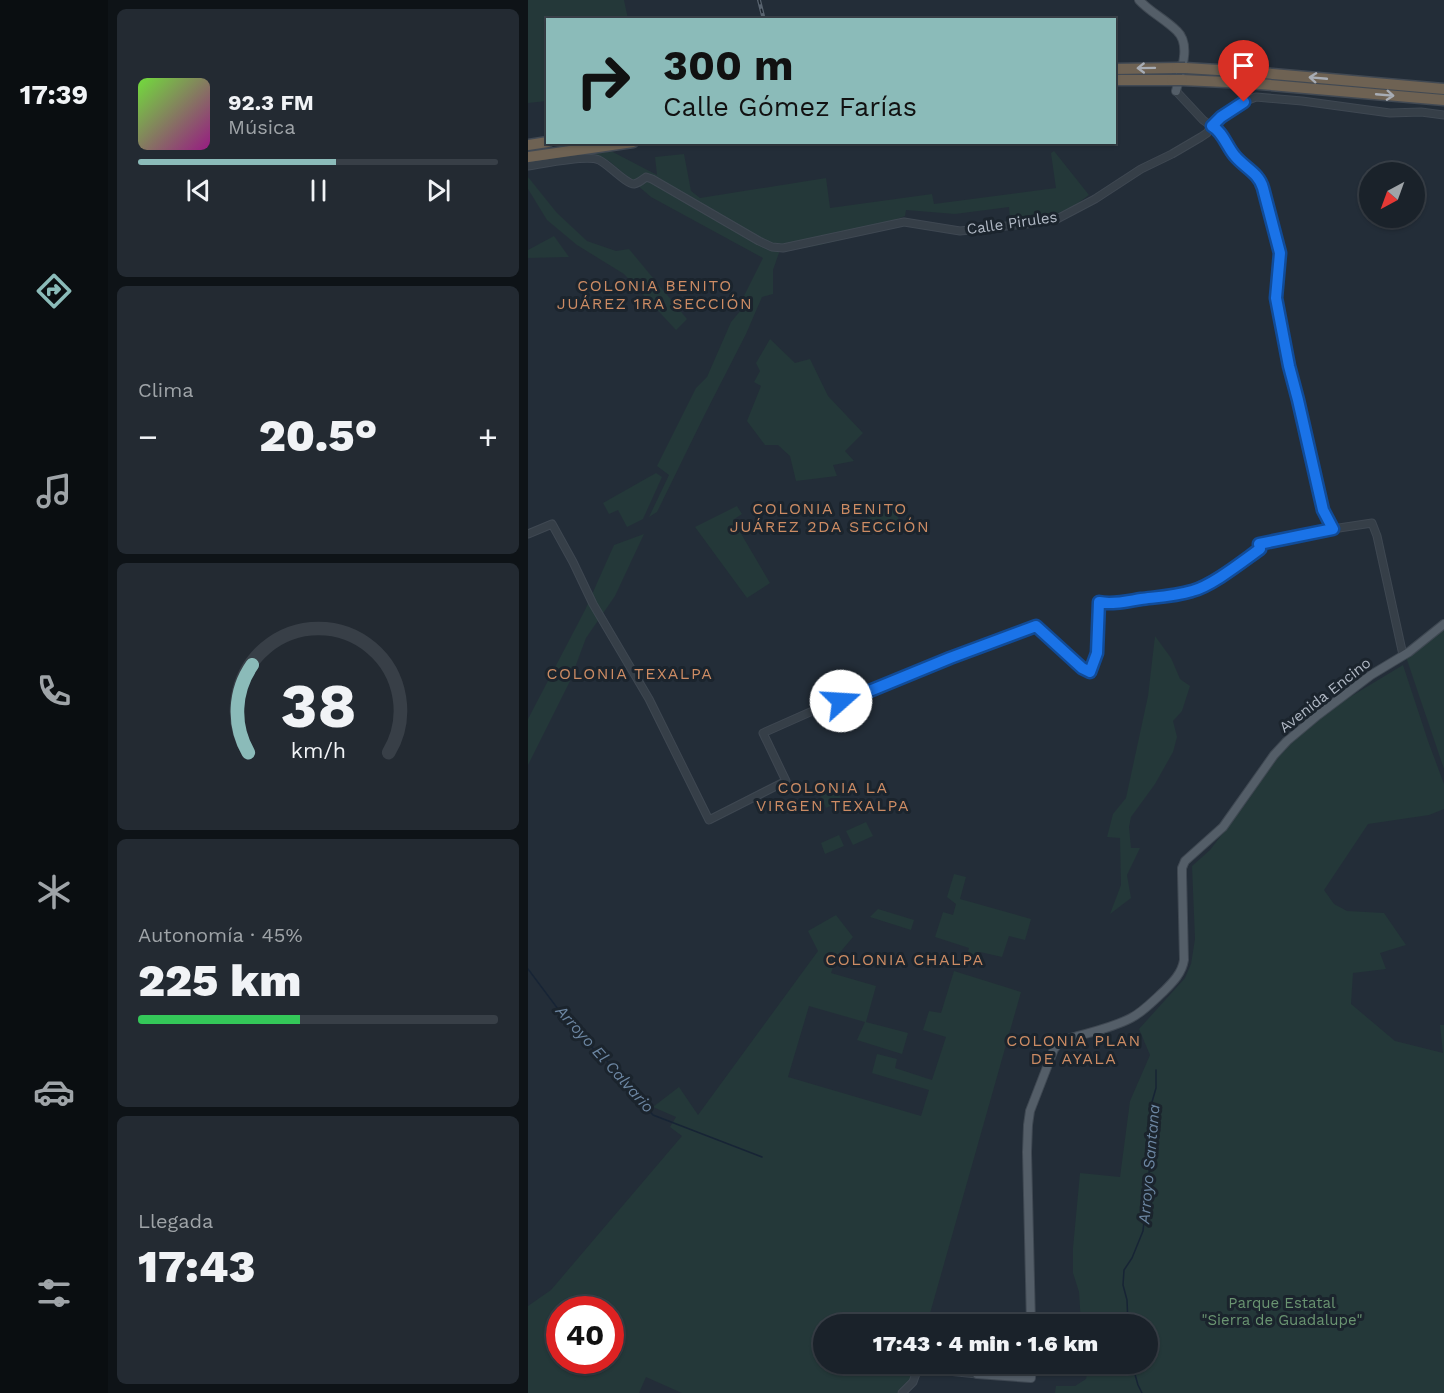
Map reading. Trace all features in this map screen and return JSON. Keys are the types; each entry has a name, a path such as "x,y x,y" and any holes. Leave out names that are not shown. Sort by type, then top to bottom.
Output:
{"highway":[{"path":"1116,69 1181,68 1251,72 1444,89"},
{"path":"1116,80 1248,83 1444,100"},
{"path":"528,145 546,142"},
{"path":"528,157 619,144"}],"main road":[{"path":"1139,0 1176,30 1182,38 1184,55 1176,91"},
{"name":"Avenida Encino","path":"1031,1314 1028,1125 1030,1111 1052,1053 1064,1040 1110,1026 1136,1015 1174,981 1183,965 1182,868 1185,861 1222,827 1287,741 1371,675 1403,656 1444,624"},
{"path":"977,1374 1031,1378 1031,1374"}],"street":[{"path":"1176,91 1203,120 1219,132 1236,157 1257,175 1262,183 1280,253 1276,293 1289,366 1321,504 1324,515 1333,529"},
{"name":"Calle Pirules","path":"528,166 595,158 633,184 646,177 652,179 759,241 772,247 787,248 904,222 965,231 1057,219 1095,199 1146,166 1204,135 1221,117 1250,99 1261,97 1390,113 1421,112 1444,115"},
{"path":"528,534 552,524 593,604 649,699 709,820 786,781 764,733 837,701 850,699 1036,626 1082,668 1090,672 1097,653 1099,602 1128,602 1193,591 1205,586 1259,547 1333,529 1372,523 1377,536 1403,656"},
{"path":"902,1393 913,1382 916,1374"}],"green space":[{"path":"528,0 624,0 628,18 546,18 546,101 528,103"},
{"path":"611,151 657,175 655,157 684,154 691,191 700,198 826,178 830,208 932,194 934,204 1056,188 1051,153 1054,151 1089,195 1074,206 1052,216 1010,220 1009,207 955,214 906,210 905,216 844,239 812,247 780,250 773,270 773,294 762,297 746,334 657,512 649,517 669,475 657,466 696,388 707,377 731,322 741,310 743,298 763,258 651,197 609,161 594,154"},
{"path":"528,177 557,213 587,241 616,251 629,249 687,319 676,330 624,274 577,245 547,220 528,189"},
{"path":"554,236 569,257 528,258 528,250"},
{"path":"770,339 795,363 810,359 828,396 863,433 845,451 854,461 833,465 837,476 796,481 790,456 778,445 765,445 747,421 761,386 754,382 760,371 756,363"},
{"path":"656,473 662,477 643,519 627,527 618,510 609,514 603,503"},
{"path":"737,506 742,514 733,520 770,583 747,598 695,527"},
{"path":"895,509 899,520 861,535 854,523"},
{"path":"644,534 615,596 586,638 570,681 528,765 528,719 585,610 614,545"},
{"path":"1444,627 1444,769 1406,657"},
{"path":"1155,636 1171,658 1180,679 1190,686 1182,711 1173,721 1177,737 1173,752 1155,784 1131,817 1129,827 1131,848 1140,848 1127,875 1131,898 1110,914 1121,885 1120,838 1107,837 1113,814 1126,798 1148,696"},
{"name":"Parque Estatal \"Sierra de Guadalupe\"","path":"1403,665 1444,784 1444,809 1429,815 1368,824 1324,890 1334,904 1347,911 1384,913 1406,945 1380,953 1386,969 1353,973 1351,1004 1395,1041 1443,1053 1440,1025 1444,1025 1444,1393 1055,1393 1056,1386 1075,1386 1086,1379 1087,1374 1158,1374 1158,1314 1080,1314 1079,1292 1073,1273 1080,1173 1120,1177 1130,1101 1150,1055 1139,1029 1185,978 1191,964 1195,939 1192,866 1210,850 1273,763 1315,718"},
{"path":"834,783 842,801 826,808 818,790"},
{"path":"866,822 873,836 853,845 846,831"},
{"path":"839,835 844,846 825,854 821,843"},
{"path":"954,874 966,877 960,899 1031,919 1025,940 1009,936 1002,957 980,952 976,961 966,958 969,948 935,937 943,912 953,915 956,904 947,897"},
{"path":"878,909 914,920 911,930 870,917"},
{"path":"836,915 853,937 837,956 831,973 876,986 866,1022 908,1033 902,1054 857,1040 865,1022 809,1006 788,1077 921,1116 929,1090 872,1073 877,1054 897,1059 895,1068 932,1080 946,1037 923,1030 929,1011 941,1013 954,971 1021,992 930,1314 813,1314 813,1374 913,1374 911,1381 897,1393 682,1393 646,1377 639,1393 528,1393 528,1306 551,1290 682,1136 670,1127 676,1117 653,1107 679,1087 698,1115 818,951 808,931"}],"waterway":[{"name":"Arroyo El Calvario","path":"528,969 576,1033 617,1070 653,1115 762,1157"},
{"name":"Arroyo Santana","path":"1128,1314 1123,1285 1124,1270 1132,1258 1143,1231 1152,1144 1152,1102 1156,1088 1156,1070"},
{"name":"Arroyo Santana","path":"1135,1374 1142,1393"}],"railway":[{"path":"759,0 764,18"}],"district":[{"name":"COLONIA BENITO JUÁREZ 1RA SECCIÓN","path":"655,294"},
{"name":"COLONIA BENITO JUÁREZ 2DA SECCIÓN","path":"830,517"},
{"name":"COLONIA TEXALPA","path":"630,673"},
{"name":"COLONIA LA VIRGEN TEXALPA","path":"833,796"},
{"name":"COLONIA CHALPA","path":"905,959"},
{"name":"COLONIA PLAN DE AYALA","path":"1074,1049"}],"route":[{"path":"841,701 1036,626 1082,668 1090,672 1097,653 1099,602 1128,602 1188,593 1205,586 1251,556 1260,549 1259,544 1333,529 1324,515 1289,366 1276,298 1280,253 1262,183 1257,175 1236,157 1219,132 1212,126 1215,121 1244,102"}]}
